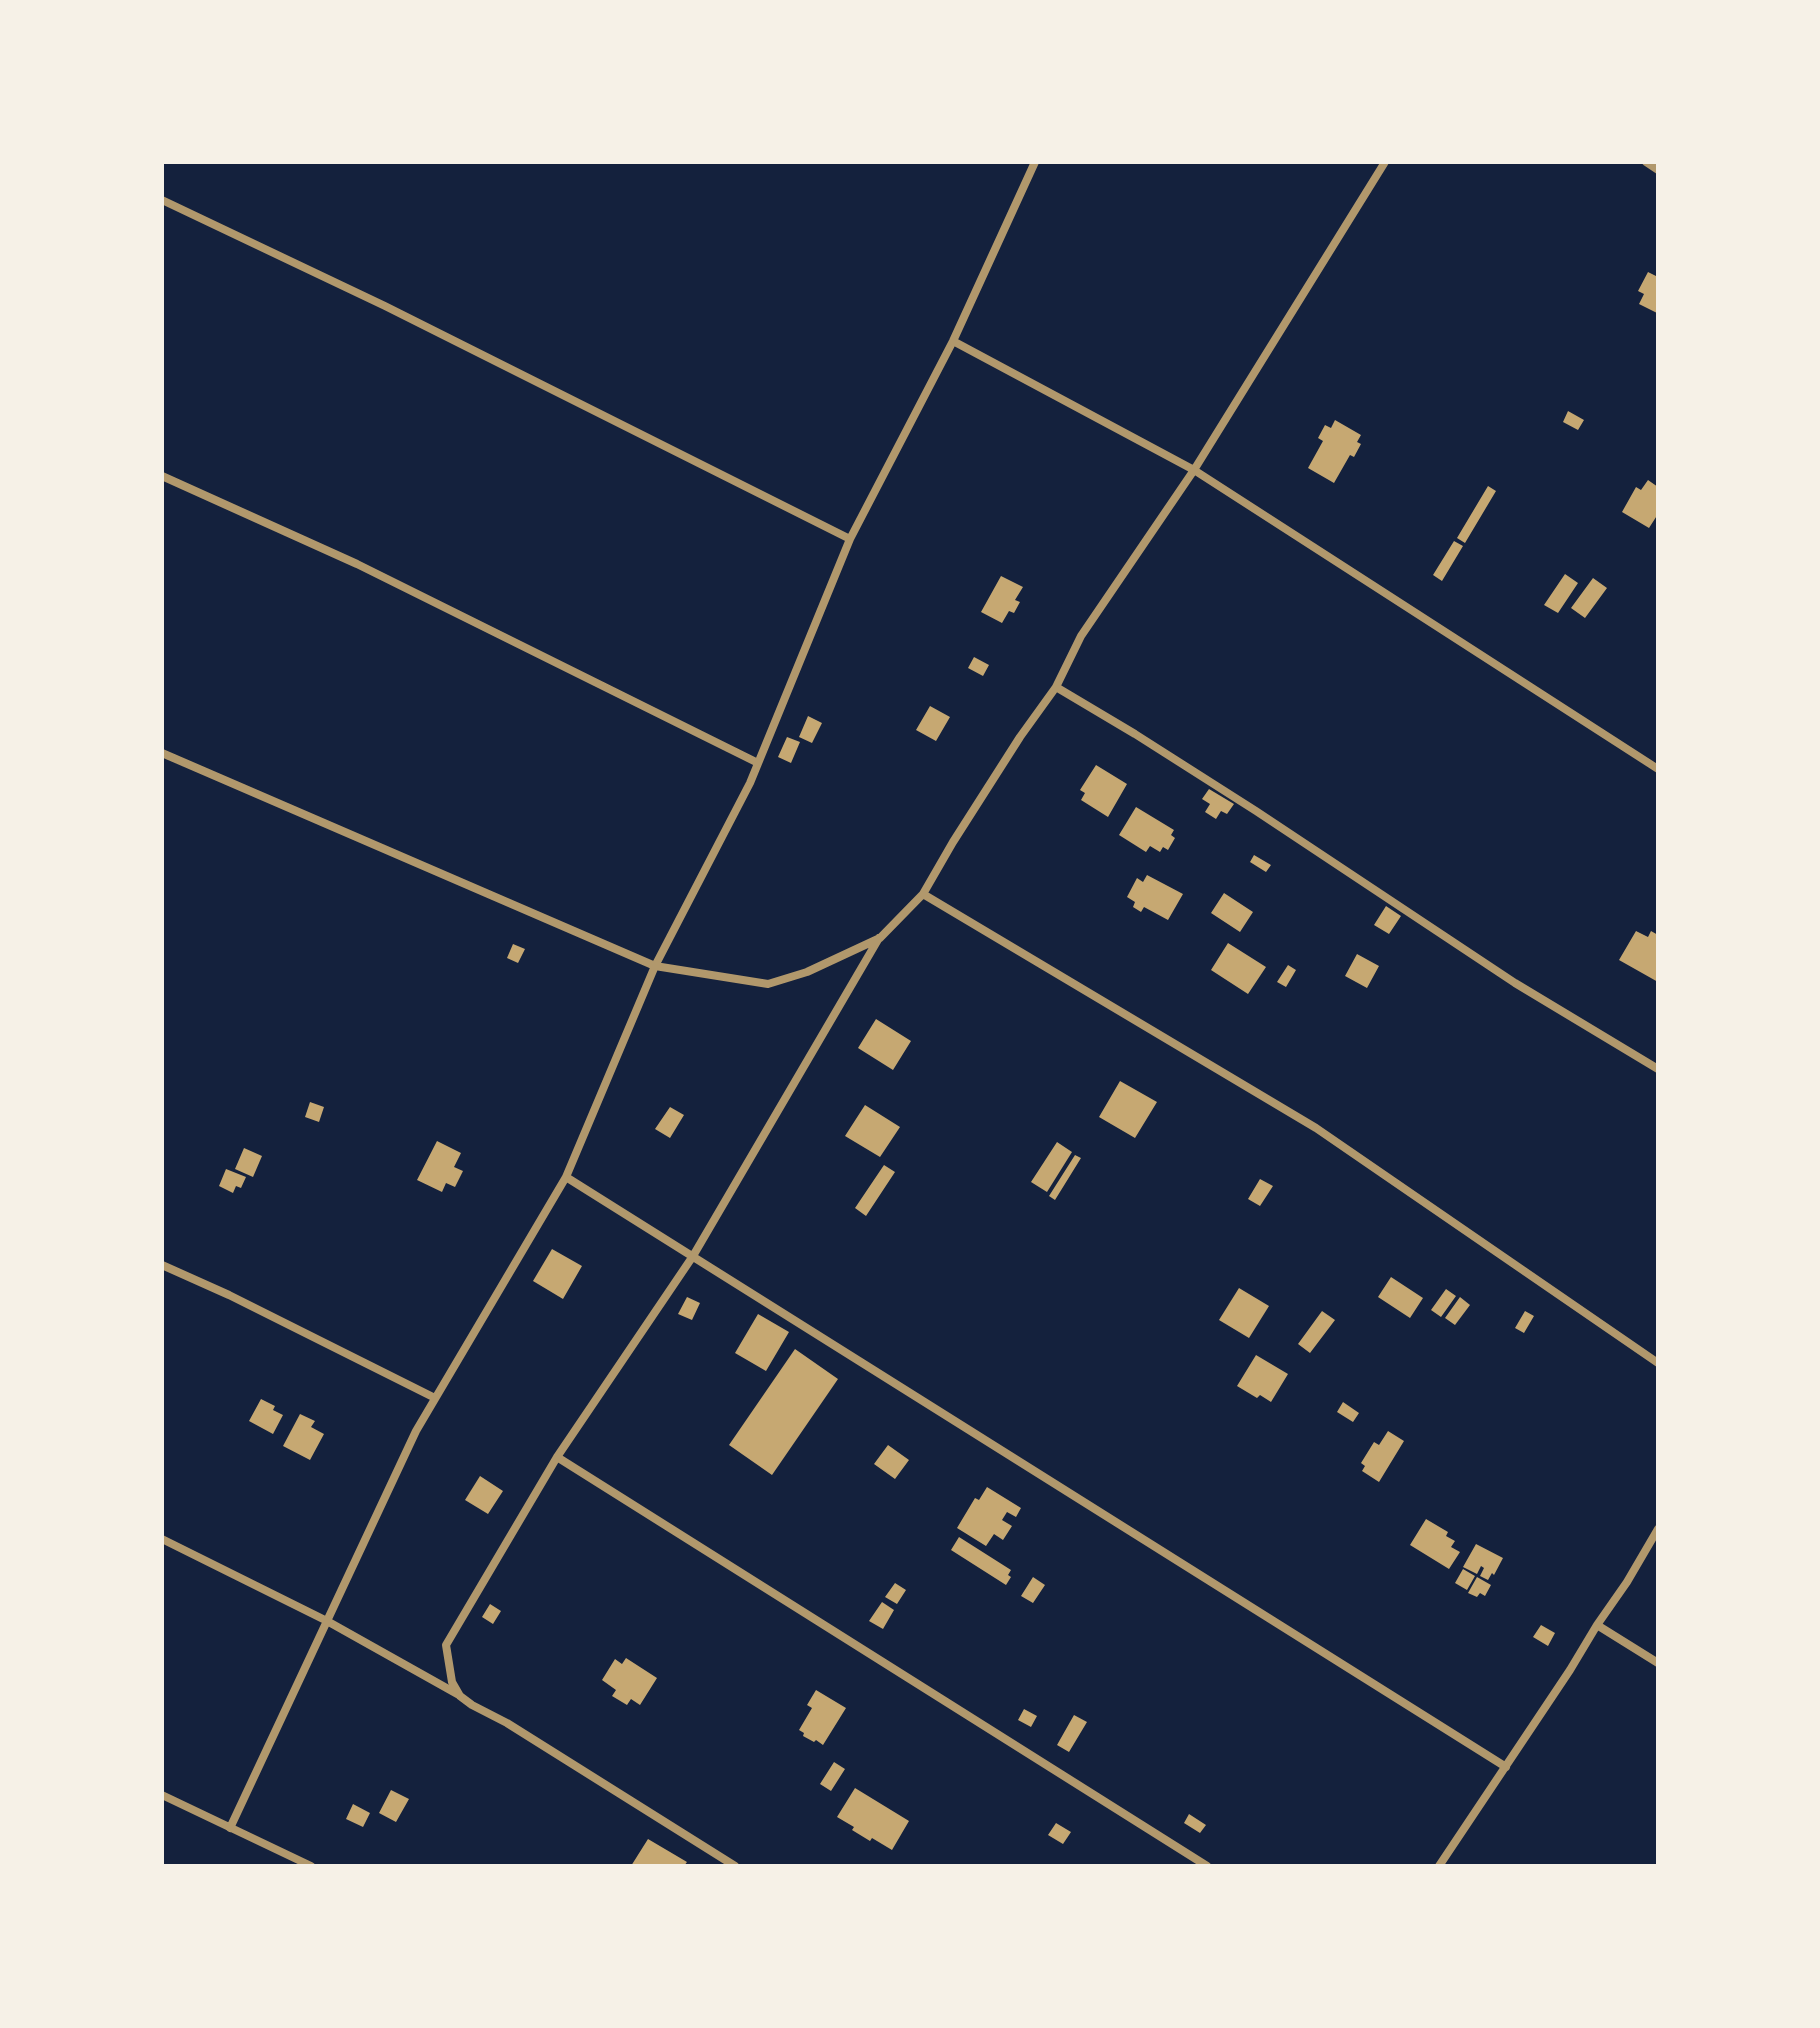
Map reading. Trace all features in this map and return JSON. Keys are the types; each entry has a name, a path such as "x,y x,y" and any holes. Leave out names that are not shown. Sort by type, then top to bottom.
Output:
{"street":[{"path":"230,1828 416,1431 566,1177 655,966 750,783 850,539 953,341 1035,162"},
{"path":"460,1696 452,1682 446,1645 557,1457 693,1256 880,938 923,894 1020,737 1056,687 1081,636 1194,470 1385,162"},
{"path":"1646,162 1658,170"},
{"path":"162,200 385,306 850,539"},
{"path":"953,341 1194,470 1658,769"},
{"path":"162,476 357,564 758,763"},
{"path":"1056,687 1256,811 1515,983 1658,1069"},
{"path":"162,753 655,966 768,984 807,972 880,938"},
{"path":"923,894 1316,1128 1658,1363"},
{"path":"566,1177 1506,1767"},
{"path":"162,1265 435,1398"},
{"path":"557,1457 1207,1866"},
{"path":"1439,1866 1627,1582 1658,1529"},
{"path":"162,1539 327,1621 460,1696 735,1866"},
{"path":"1597,1625 1658,1663"},
{"path":"162,1795 311,1866"}],"building":[{"path":"1648,272 1658,277 1657,313 1639,304 1644,294 1638,291"},
{"path":"1568,411 1584,420 1578,430 1563,422"},
{"path":"1335,420 1361,435 1357,442 1361,444 1354,457 1350,455 1334,483 1308,468 1323,441 1318,438 1325,425 1331,428"},
{"path":"1648,480 1658,487 1658,514 1649,528 1622,512 1636,487 1641,490"},
{"path":"1488,486 1496,491 1465,543 1457,538"},
{"path":"1454,541 1463,546 1442,581 1433,575"},
{"path":"1565,574 1578,583 1558,613 1544,605"},
{"path":"1001,576 1023,587 1015,600 1020,602 1014,613 1009,611 1002,623 981,612"},
{"path":"1593,578 1607,588 1585,618 1571,608"},
{"path":"974,657 989,665 983,676 968,668"},
{"path":"930,706 950,717 936,741 916,730"},
{"path":"808,716 822,723 812,743 799,737"},
{"path":"787,737 800,742 791,763 778,757"},
{"path":"1096,765 1127,784 1108,817 1081,800 1085,793 1080,790"},
{"path":"1209,789 1234,804 1227,814 1221,811 1216,819 1205,812 1210,804 1202,799"},
{"path":"1136,807 1174,830 1171,835 1175,838 1168,850 1163,847 1160,852 1150,846 1146,852 1119,835"},
{"path":"1254,855 1271,865 1266,872 1250,862"},
{"path":"1147,875 1183,894 1168,920 1144,907 1141,912 1133,907 1135,902 1127,897 1137,878 1143,882"},
{"path":"1224,893 1253,912 1240,932 1211,913"},
{"path":"1386,906 1401,916 1389,934 1374,925"},
{"path":"1636,931 1648,937 1651,931 1658,935 1658,982 1619,960"},
{"path":"1228,943 1266,967 1248,994 1211,970"},
{"path":"513,944 525,949 518,963 507,958"},
{"path":"1357,954 1379,966 1367,988 1345,976"},
{"path":"1288,965 1296,970 1286,987 1277,982"},
{"path":"876,1019 911,1041 893,1070 858,1048"},
{"path":"1120,1081 1157,1102 1135,1138 1099,1117"},
{"path":"310,1102 324,1107 319,1122 305,1117"},
{"path":"865,1105 900,1127 880,1157 845,1136"},
{"path":"670,1107 684,1115 670,1138 655,1129"},
{"path":"437,1141 461,1153 454,1167 463,1171 455,1187 446,1183 442,1192 417,1180"},
{"path":"1057,1142 1072,1152 1047,1192 1031,1182"},
{"path":"244,1148 262,1156 253,1177 235,1169"},
{"path":"1075,1155 1081,1158 1055,1200 1049,1196"},
{"path":"884,1165 895,1172 866,1216 855,1208"},
{"path":"226,1169 246,1177 241,1188 236,1186 233,1193 219,1186"},
{"path":"1260,1179 1273,1186 1260,1206 1248,1199"},
{"path":"552,1249 582,1266 563,1299 533,1281"},
{"path":"1391,1277 1423,1298 1410,1318 1378,1297"},
{"path":"1239,1288 1269,1306 1249,1338 1219,1320"},
{"path":"1446,1289 1456,1296 1441,1317 1431,1310"},
{"path":"687,1297 700,1303 692,1320 678,1314"},
{"path":"1460,1297 1470,1305 1455,1325 1445,1318"},
{"path":"1322,1311 1335,1320 1310,1353 1298,1344"},
{"path":"1525,1311 1534,1316 1524,1333 1515,1328"},
{"path":"758,1314 789,1332 766,1371 735,1353"},
{"path":"795,1349 838,1379 772,1475 729,1445"},
{"path":"1256,1355 1288,1374 1271,1402 1237,1386"},
{"path":"261,1399 275,1406 273,1410 283,1415 273,1434 249,1421"},
{"path":"1343,1402 1359,1413 1353,1422 1337,1412"},
{"path":"300,1414 315,1421 311,1427 324,1434 310,1460 283,1446"},
{"path":"1388,1431 1404,1441 1379,1482 1362,1471 1365,1466 1361,1463 1374,1442 1379,1445"},
{"path":"888,1445 909,1460 895,1479 874,1464"},
{"path":"480,1476 503,1491 488,1514 465,1500"},
{"path":"987,1487 1021,1508 1016,1517 1007,1512 1002,1520 1012,1526 1003,1540 994,1534 986,1546 957,1528 975,1498 979,1500"},
{"path":"1426,1519 1448,1532 1446,1536 1455,1541 1451,1547 1460,1552 1449,1569 1410,1545"},
{"path":"959,1537 1011,1570 1006,1585 951,1550"},
{"path":"1476,1544 1503,1558 1488,1580 1480,1576 1484,1568 1481,1566 1477,1574 1463,1567"},
{"path":"1463,1569 1475,1576 1467,1590 1455,1583"},
{"path":"1033,1577 1045,1585 1033,1603 1021,1596"},
{"path":"1477,1577 1491,1585 1485,1596 1468,1593"},
{"path":"895,1583 906,1590 897,1604 885,1597"},
{"path":"882,1602 894,1610 883,1629 869,1621"},
{"path":"490,1604 501,1611 493,1624 482,1617"},
{"path":"1541,1625 1555,1633 1548,1646 1533,1637"},
{"path":"626,1658 657,1678 640,1705 631,1699 627,1705 612,1696 616,1690 602,1680 615,1659 622,1664"},
{"path":"816,1690 846,1708 823,1745 803,1736 804,1733 799,1730 812,1708 807,1705"},
{"path":"1024,1709 1037,1716 1031,1727 1018,1720"},
{"path":"1074,1715 1087,1722 1069,1752 1057,1745"},
{"path":"834,1762 845,1769 831,1791 820,1784"},
{"path":"855,1788 909,1821 892,1850 872,1838 870,1841 837,1817"},
{"path":"391,1790 409,1799 396,1822 379,1813"},
{"path":"353,1804 370,1813 363,1827 346,1819"},
{"path":"1189,1814 1206,1825 1200,1833 1184,1823"},
{"path":"1056,1823 1071,1832 1063,1844 1048,1835"},
{"path":"648,1839 687,1862 684,1866 631,1866"}]}
